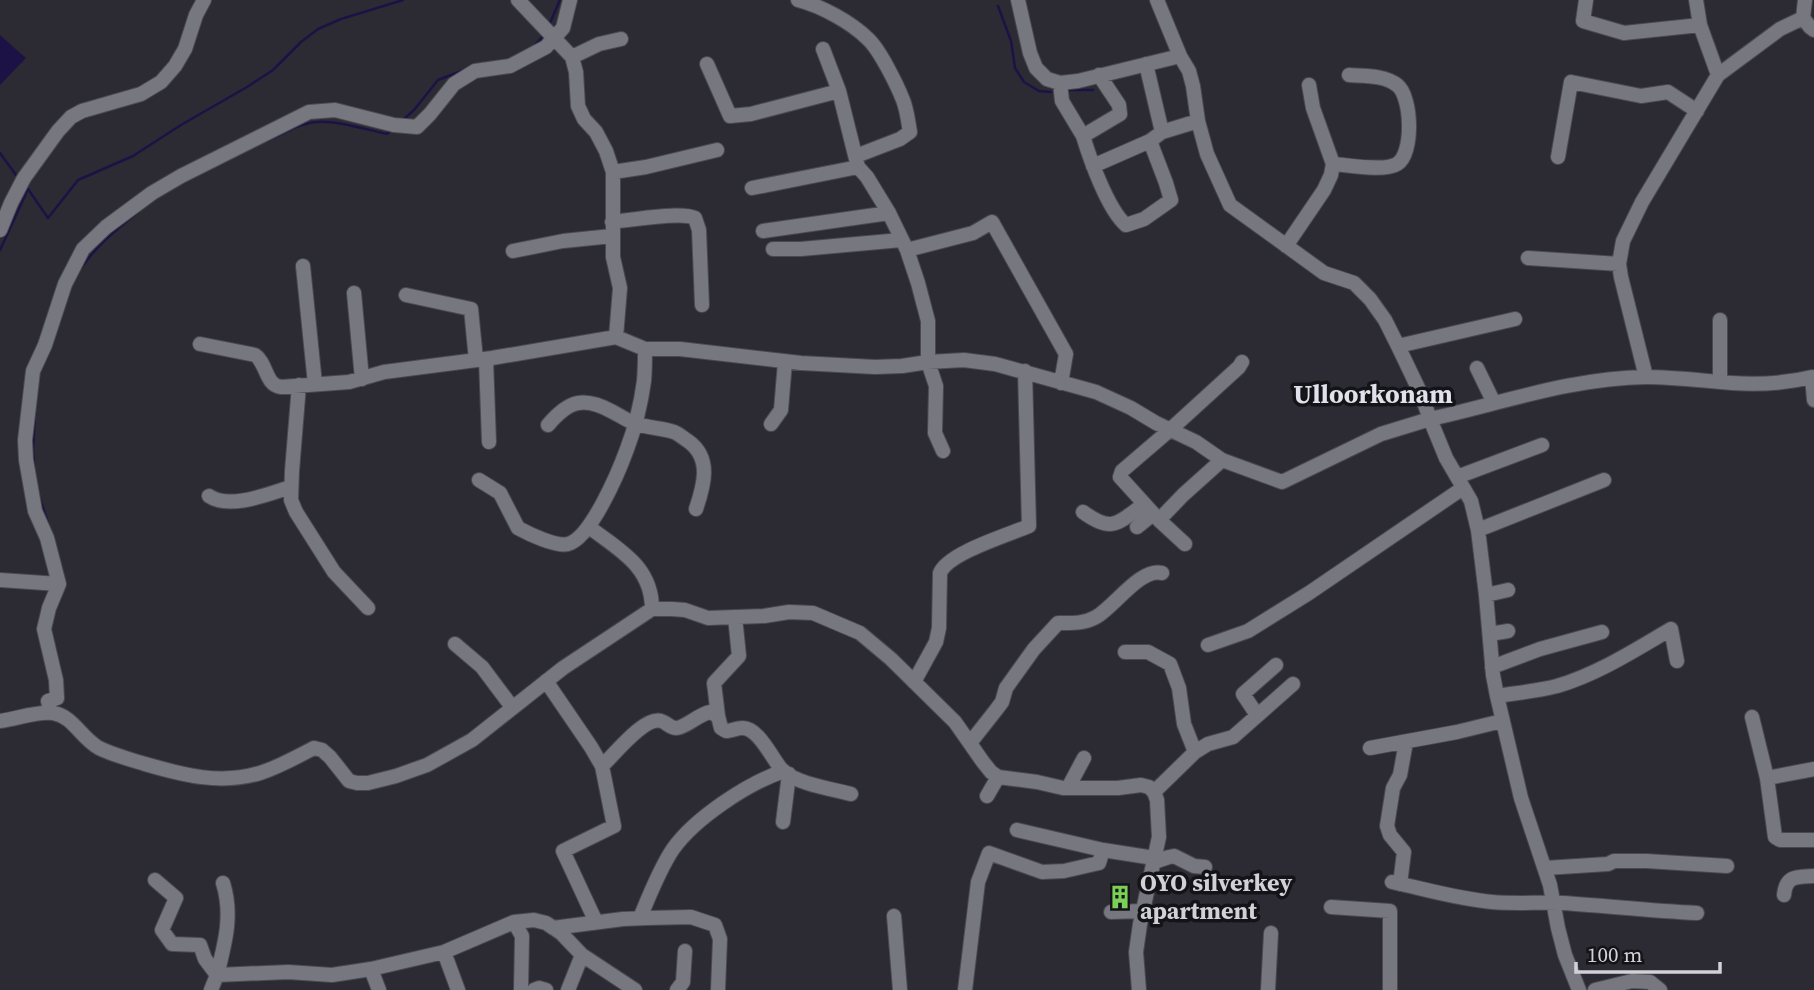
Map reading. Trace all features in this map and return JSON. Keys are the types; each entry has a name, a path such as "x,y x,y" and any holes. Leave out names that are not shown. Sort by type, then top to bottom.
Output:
{"street":[{"path":"0,230 24,178 58,131 71,117 82,111 141,94 161,82 186,49 196,15 204,0"},
{"path":"518,0 572,57 576,72 578,106 584,119 596,132 613,172 613,257 620,288 616,337"},
{"path":"47,710 57,698 56,680 44,629 49,608 60,584 47,538 35,512 25,440 33,371 45,345 65,284 83,249 106,227 152,193 309,112 335,110 394,125 417,127 454,84 475,71 510,66 546,47 563,28 570,0"},
{"path":"752,188 857,161 911,132 903,100 870,40 845,22 798,0"},
{"path":"1018,0 1030,53 1036,68 1047,79 1060,83 1180,56"},
{"path":"1157,0 1189,71 1207,154 1230,205 1324,273 1354,283 1377,310 1421,394 1446,458 1471,501 1478,530 1492,667 1502,721 1521,798 1550,884 1565,955 1579,990"},
{"path":"1586,0 1583,21 1625,33 1700,25"},
{"path":"1696,0 1700,25 1718,75"},
{"path":"1805,0 1803,18 1814,30"},
{"path":"1646,377 1619,264 1623,241 1642,202 1718,75 1780,29 1803,18"},
{"path":"572,57 600,44 621,39"},
{"path":"823,49 839,91 857,161 889,213 904,245 928,321 928,362 936,386 934,433 943,451"},
{"path":"707,64 730,116 751,114 839,91"},
{"path":"1146,64 1162,132"},
{"path":"1083,136 1120,114 1119,105 1099,75"},
{"path":"1332,164 1385,168 1398,164 1406,155 1409,127 1405,93 1396,84 1377,77 1349,75"},
{"path":"1558,157 1571,82 1641,96 1668,92 1697,111"},
{"path":"1060,83 1062,101 1083,136 1093,166 1122,223 1126,225 1144,219 1171,200 1150,141"},
{"path":"1286,246 1324,190 1331,175 1332,164 1313,108 1309,85"},
{"path":"1093,166 1150,141 1162,132 1198,121"},
{"path":"613,172 717,150"},
{"path":"763,231 889,213"},
{"path":"513,251 677,215 689,215 695,218 699,230 702,305"},
{"path":"773,249 904,245 973,233 992,222 1066,354 1061,383"},
{"path":"1528,258 1619,264"},
{"path":"303,266 315,384"},
{"path":"354,293 362,379"},
{"path":"406,295 471,309 481,359 489,442"},
{"path":"1398,346 1515,318"},
{"path":"1720,320 1720,382"},
{"path":"200,344 255,355 261,359 275,386 349,382 384,372 616,337 645,349 691,351 785,362 875,367 964,360 1025,371 1096,392 1196,442 1223,460 1282,482 1381,434 1430,419 1569,385 1646,377 1688,378 1735,384 1791,382 1813,376 1814,400"},
{"path":"479,480 500,493 518,528 556,544 568,544 577,540 589,527 605,498 627,448 644,381 645,349"},
{"path":"771,424 781,410 785,362"},
{"path":"1185,544 1120,477 1122,471 1242,362"},
{"path":"1477,368 1494,403"},
{"path":"914,682 936,642 942,566 972,549 1029,526 1025,371"},
{"path":"299,385 291,500 334,572 368,608"},
{"path":"548,425 560,410 582,402 601,405 634,424 675,432 692,444 702,457 704,485 696,509"},
{"path":"1208,645 1248,631 1309,593 1460,482 1542,446"},
{"path":"1137,527 1152,513 1183,495 1223,460"},
{"path":"1478,530 1604,480"},
{"path":"209,496 216,500 237,501 291,487"},
{"path":"1083,512 1095,521 1107,525 1127,516 1152,513"},
{"path":"589,527 638,567 652,596 652,609"},
{"path":"970,743 1002,702 1006,688 1034,649 1058,623 1072,624 1096,617 1141,579 1157,572 1162,573"},
{"path":"0,580 60,584"},
{"path":"1486,595 1508,590"},
{"path":"0,721 47,710 66,716 84,737 98,747 121,757 178,774 218,779 260,773 314,748 322,750 330,757 349,781 368,783 427,765 472,740 563,668 652,609 685,610 708,618 789,612 813,613 860,633 955,722 991,772 998,777 1068,788 1141,785 1154,792 1160,837 1136,952 1139,990"},
{"path":"735,617 739,656 714,683 721,727 726,731 744,727 750,730 786,772 814,785 851,794"},
{"path":"1497,695 1554,687 1579,678 1626,656 1671,629 1676,661"},
{"path":"1490,634 1508,631"},
{"path":"1492,667 1540,649 1602,632"},
{"path":"455,644 482,667 512,708"},
{"path":"1125,652 1148,652 1170,664 1179,688 1184,724 1195,752"},
{"path":"1257,715 1243,694 1276,665"},
{"path":"546,681 602,766 614,826 563,851 596,922"},
{"path":"1154,792 1195,752 1214,742 1233,737 1293,684"},
{"path":"602,766 641,727 652,721 662,720 674,728 685,725 702,713 710,712 718,716"},
{"path":"1752,717 1767,778 1775,837 1780,840 1814,840"},
{"path":"1370,748 1502,721"},
{"path":"1406,742 1387,826 1404,852 1396,883 1454,897 1493,902 1553,903 1697,913"},
{"path":"1068,788 1084,758"},
{"path":"1767,778 1814,769"},
{"path":"783,822 786,772"},
{"path":"640,918 673,848 701,820 750,785 765,777 786,772"},
{"path":"987,796 998,777"},
{"path":"1017,830 1154,860 1174,856 1194,866 1205,867"},
{"path":"965,990 978,882 989,853 1042,872 1053,872 1098,863 1103,850"},
{"path":"1545,868 1608,864 1614,861 1727,866"},
{"path":"1784,895 1791,879 1814,876"},
{"path":"155,880 176,898 162,930 172,944 200,945 205,959 217,975"},
{"path":"211,990 228,926 228,898 223,883"},
{"path":"1331,907 1390,911 1390,990"},
{"path":"1111,912 1143,911"},
{"path":"894,916 900,990"},
{"path":"553,928 640,918 691,917 715,925 720,939 718,990"},
{"path":"217,975 288,972 332,975 371,969 444,952 514,922 534,920 553,928 618,986 635,990"},
{"path":"514,922 522,936 521,990"},
{"path":"1268,990 1271,933"},
{"path":"677,990 683,982 685,951"},
{"path":"444,952 458,990"},
{"path":"568,990 582,955"},
{"path":"371,969 379,990"},
{"path":"1595,990 1632,981 1650,982 1660,990"},
{"path":"534,990 547,990"}],"shaded area":[{"path":"0,35 26,58 0,85"}],"waterway":[{"path":"0,250 28,189 48,218 78,180 133,156 247,87 273,70 318,29 403,0"},
{"path":"550,23 560,0"},
{"path":"998,6 1011,41 1015,68 1024,82 1039,91 1051,92"},
{"path":"535,45 542,37"},
{"path":"404,119 438,80 464,70"},
{"path":"1068,90 1093,90"},
{"path":"266,141 297,127 317,122 342,124 387,134 389,132"},
{"path":"0,153 16,175"},
{"path":"81,268 101,244 138,212"},
{"path":"34,466 35,413"},
{"path":"39,496 48,523"}],"place":[{"name":"OYO silverkey apartment","path":"1120,897"}],"district":[{"name":"Ulloorkonam","path":"1373,394"}]}
